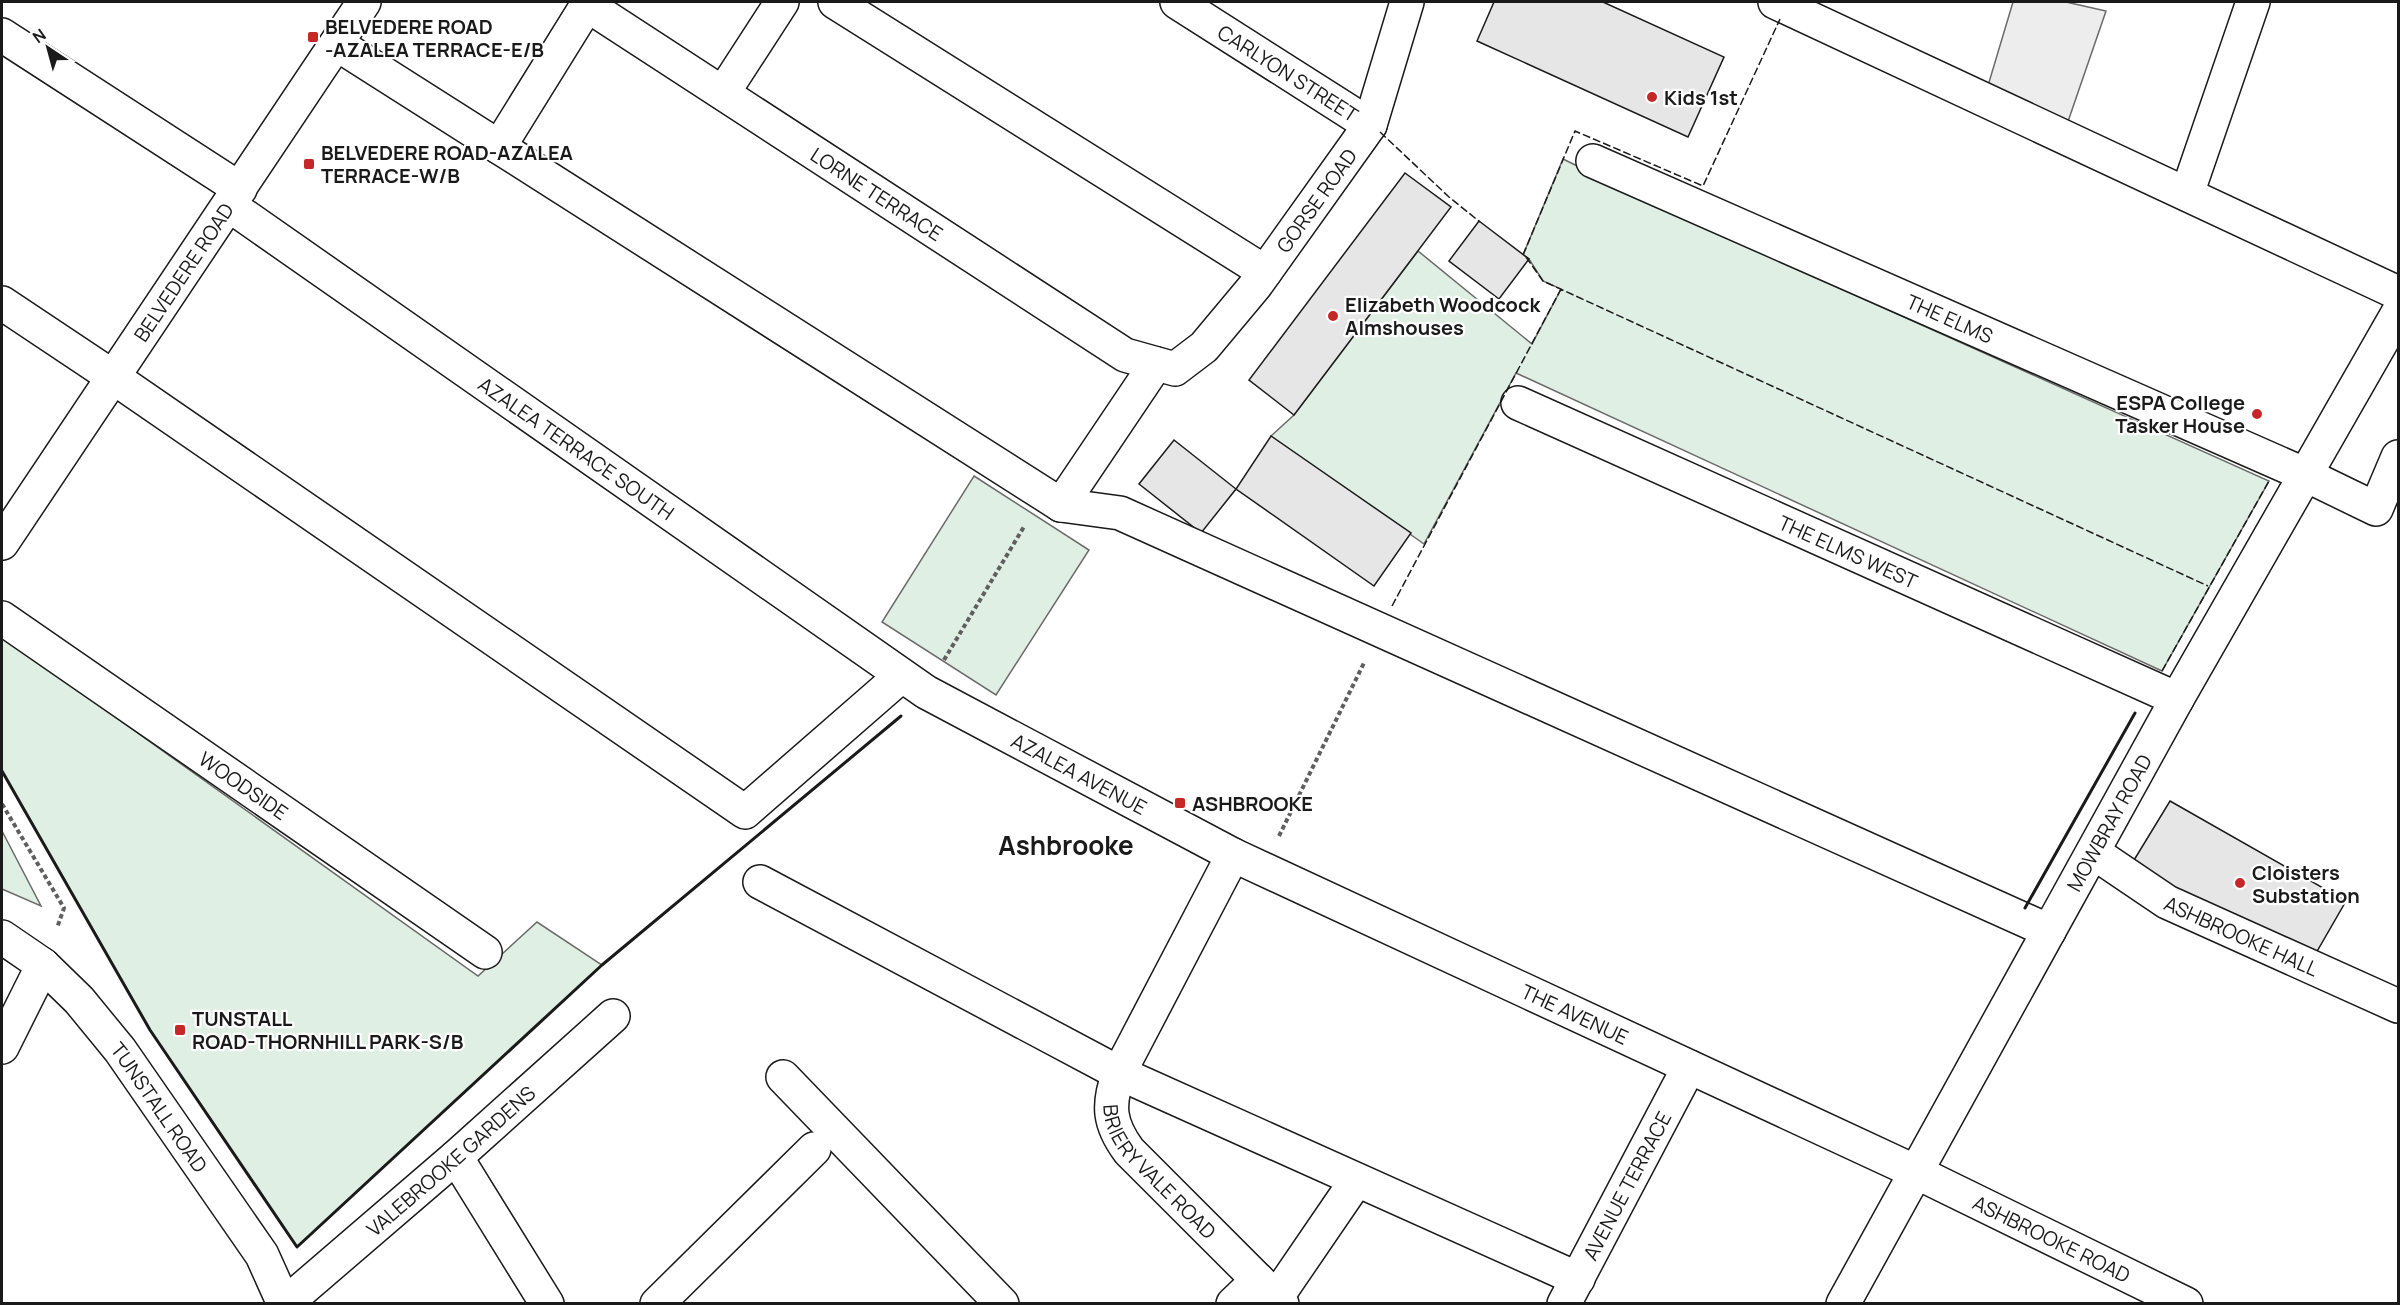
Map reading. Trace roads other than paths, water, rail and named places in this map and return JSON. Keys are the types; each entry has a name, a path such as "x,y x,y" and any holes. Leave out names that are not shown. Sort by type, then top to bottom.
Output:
{"street":[{"path":"723,93 782,2"},
{"path":"835,2 1265,273"},
{"name":"CARLYON STREET","path":"1177,2 1370,125"},
{"name":"GORSE ROAD","path":"1052,499 1165,366 1204,347 1265,273 1370,125 1407,2"},
{"path":"1775,2 2398,293"},
{"path":"2187,194 2253,2"},
{"name":"BELVEDERE ROAD","path":"2,543 337,44 360,3"},
{"path":"499,147 588,3"},
{"name":"LORNE TERRACE","path":"588,3 1125,356 1165,366"},
{"name":"AZALEA TERRACE SOUTH","path":"2,35 234,197 913,684"},
{"path":"337,44 1052,499 1120,513 2049,931"},
{"name":"THE ELMS","path":"1593,161 2306,475 2376,509 2398,457"},
{"path":"2,303 745,812 913,684"},
{"name":"MOWBRAY ROAD","path":"1843,1304 2177,699 2398,313"},
{"name":"THE ELMS WEST","path":"1518,403 2177,699"},
{"name":"WOODSIDE","path":"2,618 485,952"},
{"name":"AZALEA AVENUE","path":"913,684 1233,855"},
{"name":"ASHBROOKE HALL","path":"2093,852 2167,902 2398,1006"},
{"name":"THE AVENUE","path":"1233,855 1916,1172"},
{"name":"BRIERY VALE ROAD","path":"1233,855 1119,1073 1110,1104 1112,1120 1118,1137 1129,1151 1272,1294"},
{"path":"760,882 1119,1073 1356,1181 1571,1291"},
{"name":"TUNSTALL ROAD","path":"2,937 43,965 79,1000 120,1050 262,1255 284,1304"},
{"path":"2,1047 43,965"},
{"name":"VALEBROOKE GARDENS","path":"284,1304 456,1157 613,1016"},
{"name":"AVENUE TERRACE","path":"1571,1291 1689,1067"},
{"path":"783,1077 1002,1304"},
{"path":"657,1304 814,1149"},
{"path":"456,1157 547,1304"},
{"name":"ASHBROOKE ROAD","path":"1916,1172 2186,1304"},
{"path":"1233,1304 1272,1294 1356,1181"}],"place":[{"name":"BELVEDERE ROAD -AZALEA TERRACE-E/B","path":"313,37"},
{"name":"Kids 1st","path":"1652,97"},
{"name":"BELVEDERE ROAD-AZALEA TERRACE-W/B","path":"309,164"},
{"name":"Elizabeth Woodcock Almshouses","path":"1333,316"},
{"name":"ESPA College Tasker House","path":"2257,414"},
{"name":"ASHBROOKE","path":"1180,803"},
{"name":"Cloisters Substation","path":"2240,883"},
{"name":"TUNSTALL ROAD-THORNHILL PARK-S/B","path":"180,1030"}],"district":[{"name":"Ashbrooke","path":"1066,845"}]}
